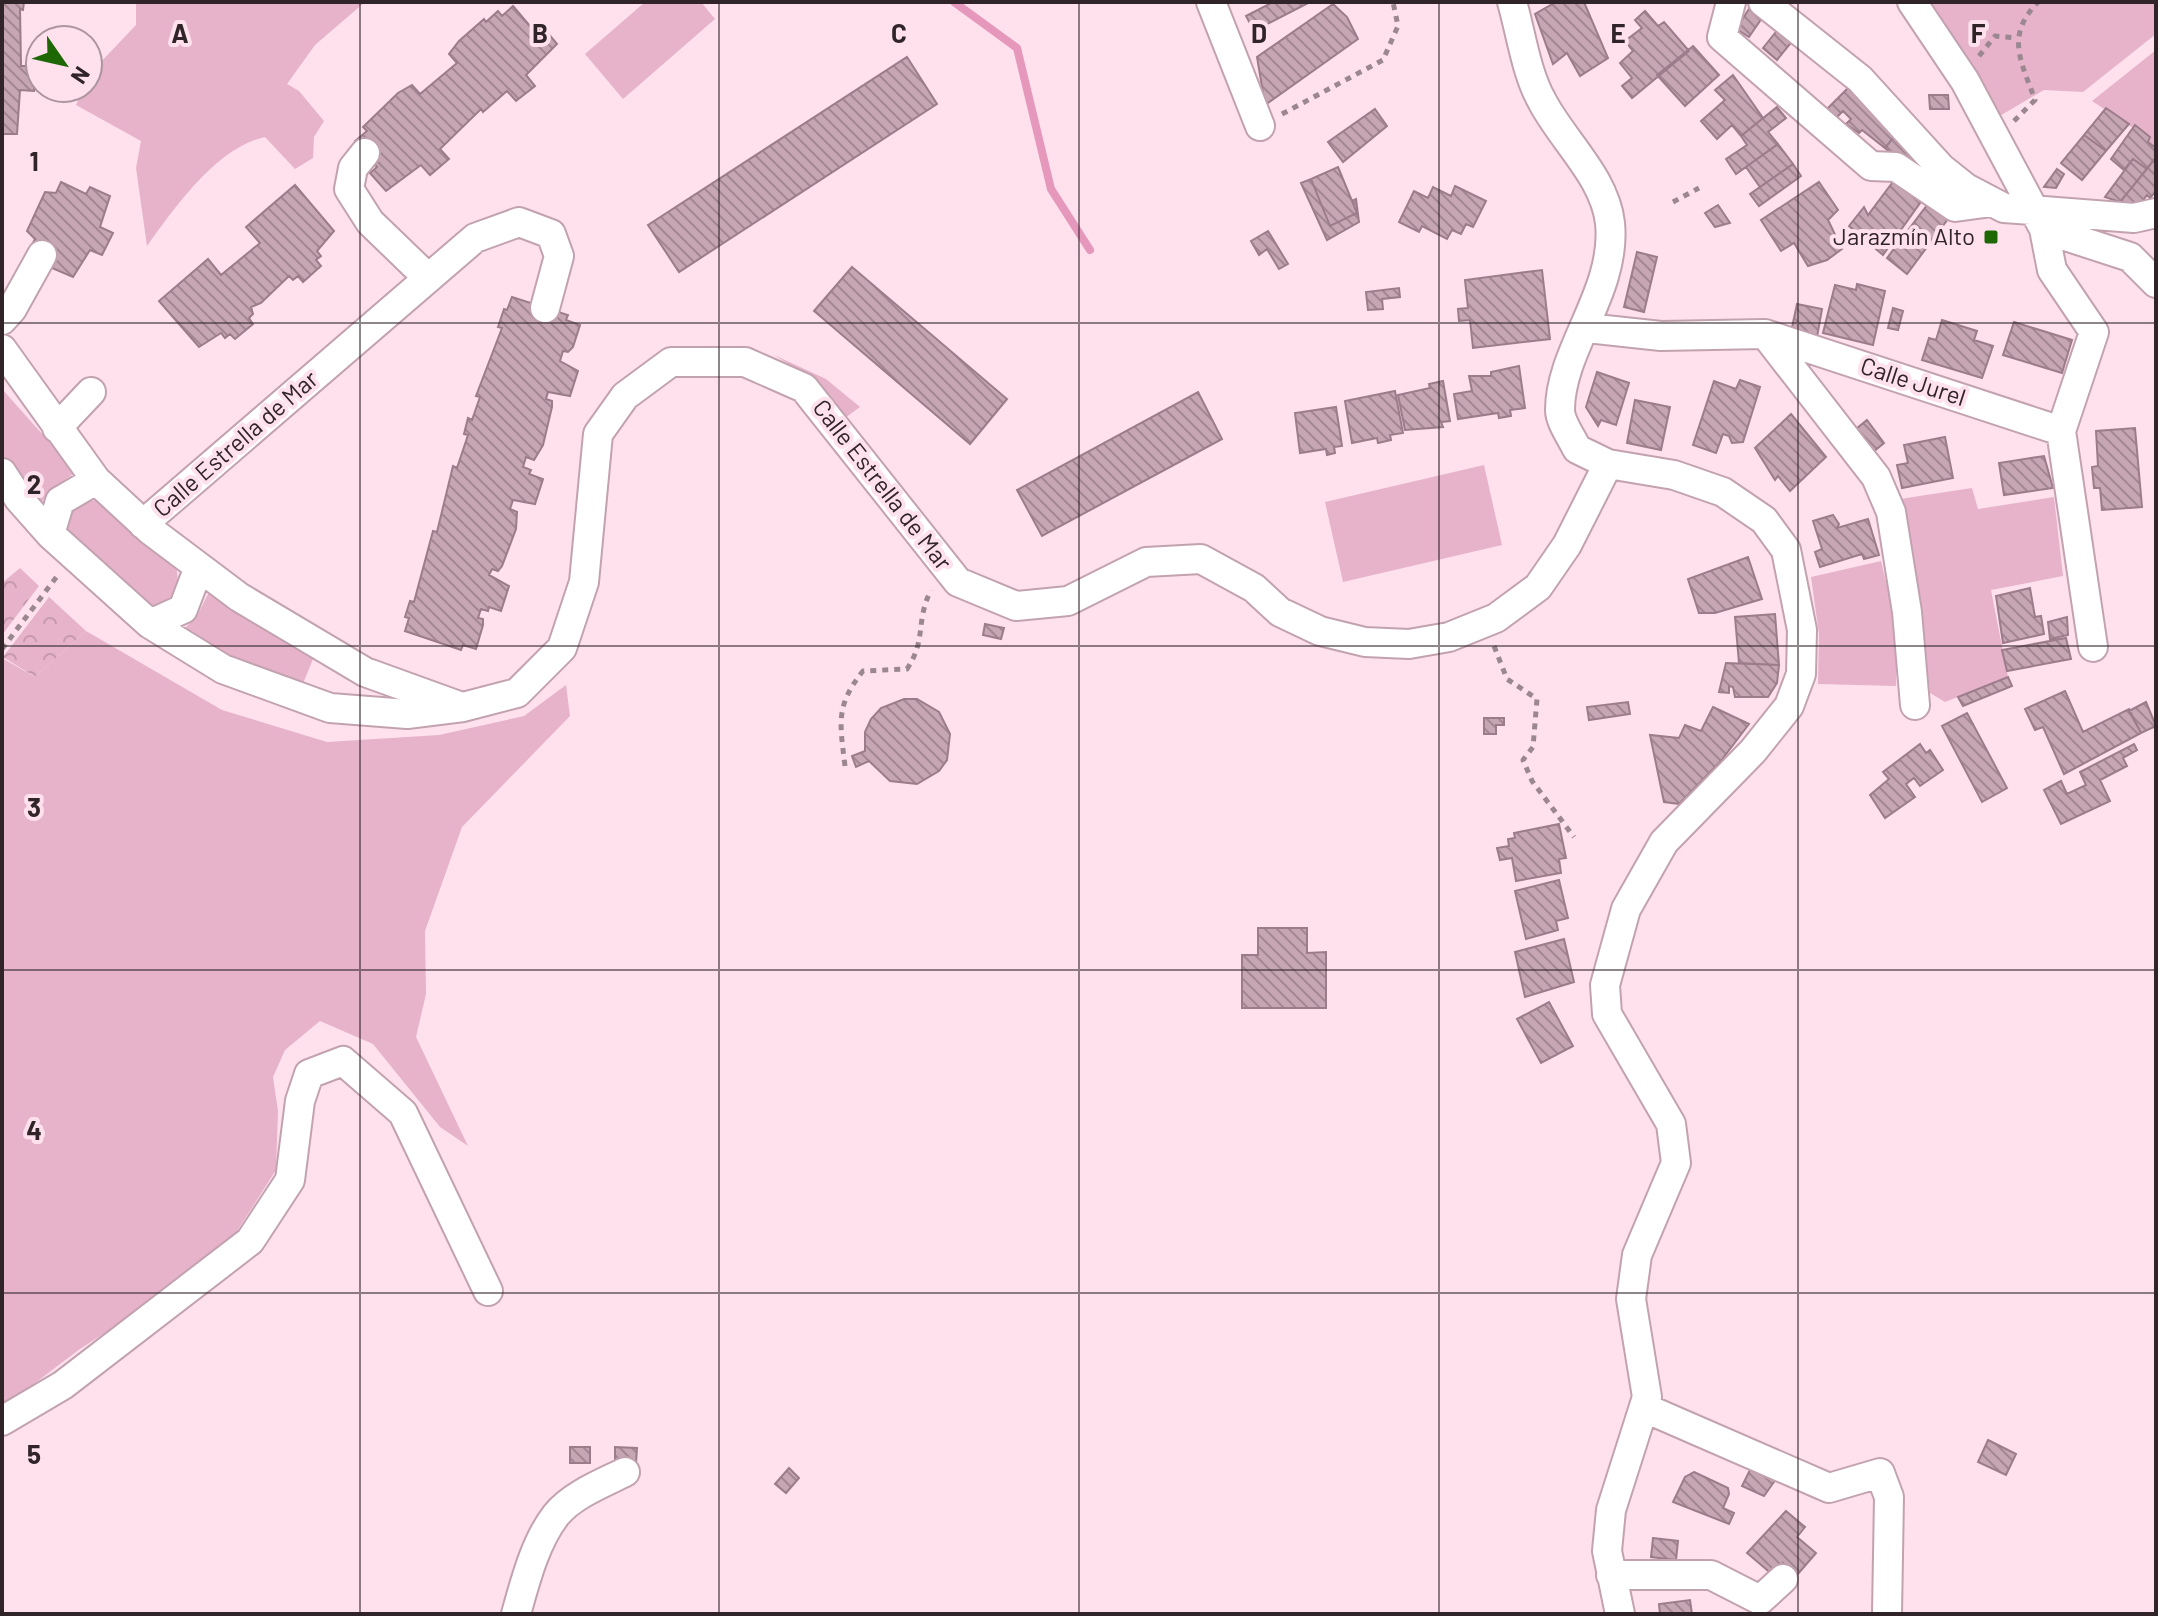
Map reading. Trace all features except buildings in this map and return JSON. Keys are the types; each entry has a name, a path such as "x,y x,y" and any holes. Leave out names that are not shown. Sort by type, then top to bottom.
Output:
{"street":[{"path":"1211,2 1260,126"},
{"path":"1512,2 1540,100 1600,192 1610,223 1607,265 1587,328 1565,376 1560,413 1577,449 1608,464 1674,475 1723,492 1764,520 1786,550 1802,630 1801,674 1789,706 1753,751 1664,842 1626,909 1605,985 1607,1014 1671,1124 1676,1163 1637,1255 1631,1299 1647,1397 1611,1510 1607,1551 1620,1614"},
{"path":"1731,2 1722,37 1871,166 1896,167 1955,207 1992,202"},
{"path":"1763,2 1860,79 1941,168 1966,188 2004,208 2040,219 2130,257 2156,283"},
{"path":"1912,2 1965,81 2040,219 2052,270 2094,332 2061,431 2093,647"},
{"path":"365,153 353,168 349,189 370,222 428,278"},
{"path":"2040,219 2134,218 2156,213"},
{"name":"Calle Estrella de Mar","path":"143,524 475,238 519,222 551,234 559,256 545,308"},
{"path":"2,320 12,309 42,255"},
{"name":"Calle Jurel","path":"1587,328 1661,336 1765,334 2061,431"},
{"path":"1765,334 1876,477 1891,512 1907,612 1915,705"},
{"name":"Calle Estrella de Mar","path":"2,349 96,480 143,524 239,597 365,672 463,707"},
{"name":"Calle Estrella de Mar","path":"2,473 19,499 50,534 150,624 223,669 330,708 407,714 463,707 517,693 562,648 584,582 598,434 625,396 671,362 745,362 804,388 958,582 1016,606 1068,601 1146,562 1201,559 1254,588 1280,612 1320,631 1365,642 1409,644 1449,637 1484,623 1538,587 1567,545 1608,464"},
{"path":"57,428 91,392"},
{"path":"50,534 60,501 96,480"},
{"path":"150,624 183,609 199,567"},
{"path":"2,1421 63,1385 250,1241 290,1180 300,1101 309,1074 343,1061 403,1113 488,1291"},
{"path":"1645,1408 1829,1488 1880,1473 1889,1497 1885,1564 1887,1614"},
{"path":"516,1614 529,1569 555,1515 589,1490 625,1472"},
{"path":"1611,1575 1711,1575 1760,1600 1783,1579"}],"path":[{"path":"1260,126 1383,60 1398,26 1393,2"},
{"path":"1992,131 2021,118 2035,100 2016,38 2023,18 2038,2"},
{"path":"1965,81 1983,49 1995,36 2016,38"},
{"path":"1673,202 1699,188"},
{"path":"2,649 72,554"},
{"path":"845,766 839,717 846,692 863,671 907,669 920,649 921,612 933,586 948,569"},
{"path":"1484,623 1507,679 1537,699 1533,747 1523,760 1532,781 1574,837"}],"green space":[{"path":"136,2 365,2 315,45 287,84 299,91 324,121 314,137 313,158 295,169 265,137 247,143 230,153 198,181 147,246 136,168 141,141 76,105 104,104 104,59 136,25"},
{"path":"645,2 701,2 715,19 623,99 585,54"},
{"path":"1930,2 2156,2 2156,34 2083,92 2044,90 1998,117 1980,78"},
{"path":"2156,50 2156,148 2148,142 2150,137 2136,126 2133,128 2092,101"},
{"path":"774,355 826,379 860,407 845,418 814,380"},
{"path":"2,389 76,472 49,491 37,509 2,457"},
{"path":"1484,465 1502,545 1343,582 1325,502"},
{"path":"1972,488 1978,509 2054,497 2063,576 1991,590 2008,677 1945,702 1930,693 1921,608 1900,499"},
{"path":"98,500 176,564 179,590 168,602 143,605 65,534 70,511 83,502"},
{"path":"1881,561 1897,626 1896,686 1818,684 1819,634 1811,577"},
{"path":"20,568 39,586 2,635 2,583"},
{"path":"210,590 315,654 302,686 225,655 182,631 197,616"},
{"path":"49,597 86,631 35,677 3,657"},
{"path":"86,631 222,710 327,742 439,735 524,716 566,685 570,716 462,827 425,931 426,994 416,1037 468,1146 440,1127 373,1044 320,1021 285,1050 273,1077 278,1111 276,1170 220,1258 80,1349 2,1408 2,658 35,677"}],"waterway":[{"path":"954,2 1017,48 1051,189 1090,250"}],"place":[{"name":"Jarazmín Alto","path":"1991,237"}]}
